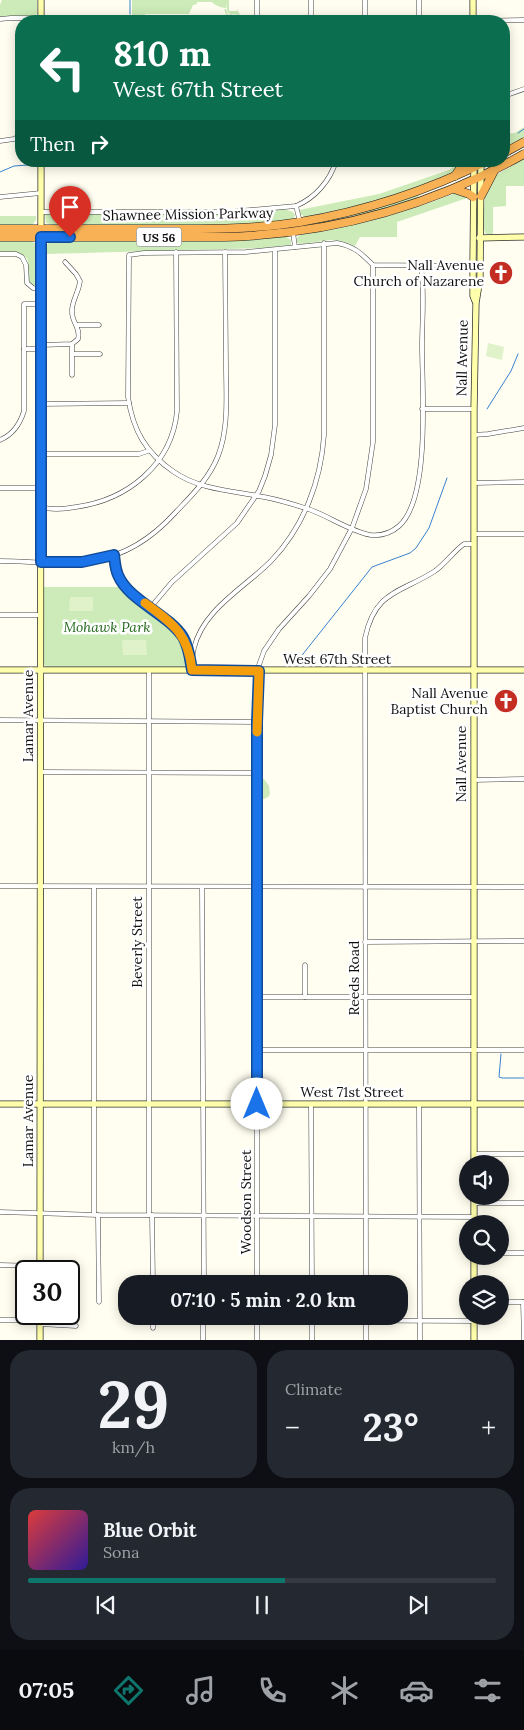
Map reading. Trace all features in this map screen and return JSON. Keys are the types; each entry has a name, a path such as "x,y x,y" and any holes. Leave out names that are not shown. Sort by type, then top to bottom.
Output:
{"highway":[{"path":"510,149 524,142"},
{"name":"Shawnee Mission Parkway","path":"510,162 524,154"},
{"path":"455,176 461,167"},
{"name":"Shawnee Mission Parkway","path":"0,238 41,233 215,229 300,222 376,206 423,190 472,167"},
{"name":"Shawnee Mission Parkway","path":"0,229 41,233 225,237 293,232 369,217 423,201 473,181 501,167"},
{"path":"454,189 477,197 494,171"}],"street":[{"path":"41,0 41,15"},
{"path":"257,0 257,15"},
{"path":"311,0 311,15"},
{"path":"365,0 365,15"},
{"path":"419,0 419,15"},
{"path":"473,0 473,15"},
{"path":"0,19 15,19"},
{"path":"510,20 524,20"},
{"path":"510,94 524,89"},
{"path":"0,141 15,138"},
{"name":"Lamar Avenue","path":"40,1260 41,167"},
{"path":"41,212 229,212 296,206 312,196 325,184 333,167"},
{"name":"Nall Avenue","path":"474,1154 474,410 476,303 480,278 480,238 477,197 473,181 478,167"},
{"name":"Nall Avenue","path":"476,303 473,296 473,238 481,177 480,167"},
{"path":"0,197 40,193"},
{"path":"296,206 300,222"},
{"path":"293,232 295,247"},
{"path":"473,238 524,237"},
{"path":"192,670 195,644 204,626 216,610 260,572 283,547 306,508 318,474 324,435 324,243"},
{"path":"421,266 422,445 420,472 411,506 404,520 395,529 377,535 368,534 306,508 195,484 181,477 148,451 133,420 129,403 128,255 144,252 274,250 337,243 352,246 374,266 421,266 473,266"},
{"path":"151,608 172,582 237,523 256,496 268,466 274,440 274,250"},
{"path":"41,506 46,508 70,508 103,501 118,495 137,483 159,461 167,448 174,432 177,411 176,252"},
{"path":"0,560 82,562 114,555 132,548 153,534 201,485 213,468 225,428 226,252"},
{"path":"0,254 16,254 22,257 26,266 27,283 33,288 41,288"},
{"path":"24,349 72,344 78,339 77,325 71,311 80,281 65,262"},
{"name":"Woodson Street","path":"257,1275 257,722 259,671 262,658 271,639 320,582 340,554 366,489 373,442 374,266"},
{"path":"0,440 13,432 22,419 24,411 24,304 40,304"},
{"path":"77,325 99,325"},
{"path":"72,344 72,375"},
{"path":"73,354 100,354"},
{"path":"41,404 129,403"},
{"path":"422,409 474,410"},
{"path":"474,435 524,428"},
{"path":"41,454 139,454 148,451"},
{"path":"474,483 524,482"},
{"path":"0,488 36,488 41,486"},
{"path":"474,534 524,534"},
{"name":"Reeds Road","path":"366,1275 365,648 367,630 374,613 396,591 442,566 464,544 474,544"},
{"path":"114,555 117,573 122,582 172,625 187,644 192,670"},
{"path":"0,615 41,614"},
{"path":"187,644 195,644"},
{"name":"West 67th Street","path":"0,670 524,670"},
{"name":"Beverly Street","path":"149,670 149,1104 153,1275"},
{"path":"0,720 257,722"},
{"path":"40,772 257,773"},
{"path":"474,780 524,779"},
{"path":"0,886 524,887"},
{"path":"94,887 94,1104 99,1302"},
{"path":"202,887 204,1275"},
{"path":"365,942 524,941"},
{"path":"516,942 524,946"},
{"path":"305,965 305,997"},
{"path":"257,997 473,997"},
{"path":"518,1050 524,1044"},
{"path":"257,1050 524,1050"},
{"name":"West 71st Street","path":"0,1104 524,1104"},
{"path":"312,1104 312,1275"},
{"path":"419,1105 420,1340"},
{"path":"474,1154 524,1154"},
{"path":"509,1202 524,1203"},
{"path":"0,1212 96,1215 459,1217"},
{"path":"509,1253 524,1252"},
{"path":"0,1265 15,1266"},
{"path":"509,1302 524,1302 524,1340"},
{"path":"408,1320 459,1319"},
{"path":"0,1320 15,1320"},
{"path":"40,1325 40,1340"},
{"path":"71,1325 76,1326"},
{"path":"203,1325 203,1340"},
{"path":"257,1325 257,1340"},
{"path":"312,1325 312,1340"},
{"path":"366,1325 366,1340"},
{"path":"474,1325 474,1340"}],"green space":[{"path":"2,0 37,0 37,14 0,17"},
{"path":"132,0 229,0 229,11 237,11 237,9 240,15 228,15 230,13 228,13 226,4 226,8 212,2 197,2 197,4 193,5 189,14 132,15"},
{"path":"524,127 524,137 510,145 510,133 515,133"},
{"path":"524,159 524,186 506,186 506,206 493,207 493,234 486,234 483,227 485,195 496,175"},
{"path":"454,167 459,167 432,183 387,198 305,217 299,213 299,210 379,194"},
{"path":"456,193 467,198 397,222 397,237 360,237 355,246 342,241 330,240 297,243 297,238 300,235 369,221 418,207"},
{"path":"418,195 419,198 394,207 322,225 245,234 116,234 218,232 394,203"},
{"path":"284,209 293,212 294,218 271,223 207,226 52,225 46,223 45,214 227,213"},
{"path":"0,216 36,216 36,220 32,225 0,225"},
{"path":"286,237 291,240 291,245 263,248 46,254 47,245 50,241 224,240"},
{"path":"0,241 31,241 36,244 37,283 35,285 32,285 28,279 27,259 23,255 0,252"},
{"path":"488,343 504,347 502,360 486,356"},
{"name":"Mohawk Park","path":"43,587 123,587 176,631 188,653 188,666 186,668 46,667 44,664"},
{"path":"70,597 93,597 93,611 69,611"},
{"path":"122,640 146,640 147,655 123,655"},
{"path":"264,779 269,786 270,794 266,798 259,799 259,780"}],"waterway":[{"path":"130,0 130,14"},
{"path":"518,133 524,129"},
{"path":"0,172 15,166"},
{"path":"487,409 511,371 518,354"},
{"path":"297,666 303,654 372,567 410,553 416,548 429,528 447,478"},
{"path":"501,1054 499,1077 524,1078"}],"slow traffic":[{"path":"145,603 172,625 183,637 187,644 192,670 259,671 257,732"}],"place":[{"name":"Nall Avenue Church of Nazarene","path":"501,273"},
{"name":"Nall Avenue Baptist Church","path":"506,701"}],"route":[{"path":"70,237 41,237 41,562 82,562 103,559 114,555 117,573 122,582 129,590 172,625 183,637 187,644 192,670 259,671 257,722 257,1104"}]}
